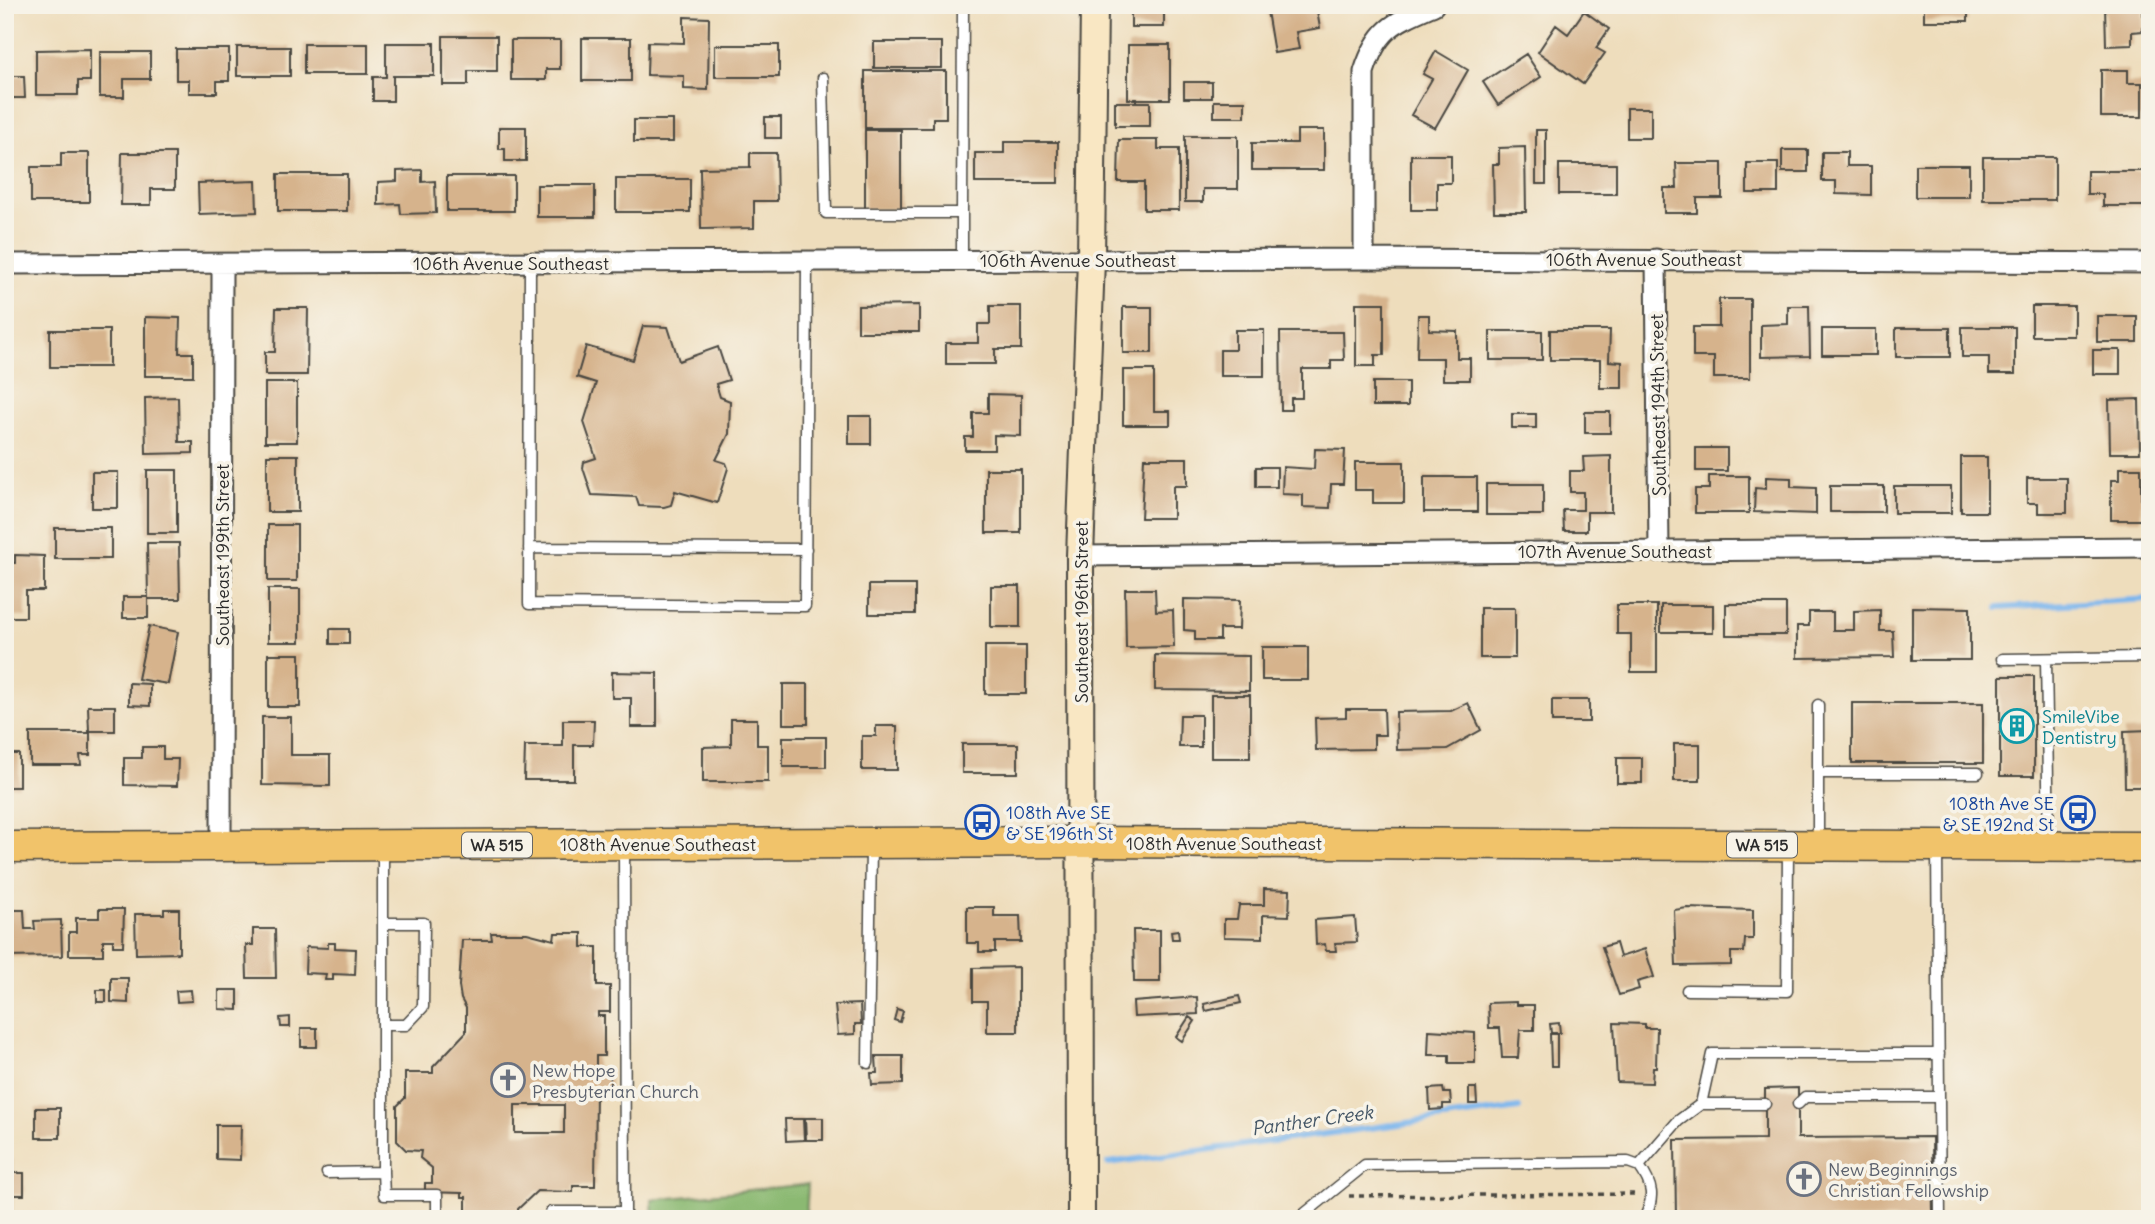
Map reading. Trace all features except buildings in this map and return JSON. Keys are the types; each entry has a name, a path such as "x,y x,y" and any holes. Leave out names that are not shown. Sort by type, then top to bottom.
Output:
{"main road":[{"name":"108th Avenue Southeast","path":"5,847 1081,842 2150,846"}],"street":[{"name":"Southeast 196th Street","path":"1081,1219 1080,556 1091,260 1094,5"},
{"path":"1364,259 1364,72 1372,46 1397,22 1434,5"},
{"name":"106th Avenue Southeast","path":"5,264 1364,259 2150,263"},
{"name":"Southeast 194th Street","path":"1656,259 1659,551"},
{"name":"Southeast 199th Street","path":"221,846 222,265"},
{"name":"107th Avenue Southeast","path":"1080,556 2150,547"}],"lane":[{"path":"962,261 963,5"},
{"path":"823,78 826,214 962,214"},
{"path":"530,263 529,604 805,606 807,261"},
{"path":"529,548 806,549"},
{"path":"2002,659 2150,657"},
{"path":"2046,659 2049,846"},
{"path":"1818,705 1818,845"},
{"path":"1818,773 1978,773"},
{"path":"868,1063 871,843"},
{"path":"551,1219 551,1212 625,1212 624,844"},
{"path":"383,845 383,1195 437,1195 437,1219"},
{"path":"1688,990 1787,991 1788,845"},
{"path":"1937,846 1940,1219"},
{"path":"383,923 424,923 422,1007 406,1025 383,1025"},
{"path":"1701,1104 1712,1054 1939,1054"},
{"path":"1798,1104 1805,1097 1939,1097"},
{"path":"1639,1166 1678,1121 1701,1104 1765,1104"},
{"path":"1298,1219 1365,1165 1628,1162 1639,1166 1647,1177 1652,1194 1644,1219"},
{"path":"327,1173 383,1172"}],"path":[{"path":"1327,1196 1652,1194"}],"green space":[{"path":"808,1184 806,1219 653,1219 652,1200"}],"waterway":[{"name":"Panther Creek","path":"1998,608 2150,599"},
{"name":"Panther Creek","path":"1108,1163 1519,1108"}],"place":[{"name":"SmileVibe Dentistry","path":"2017,726"},
{"name":"108th Ave SE & SE 192nd St","path":"2078,813"},
{"name":"108th Ave SE & SE 196th St","path":"982,822"},
{"name":"New Hope Presbyterian Church","path":"508,1080"},
{"name":"New Beginnings Christian Fellowship","path":"1804,1179"}]}
